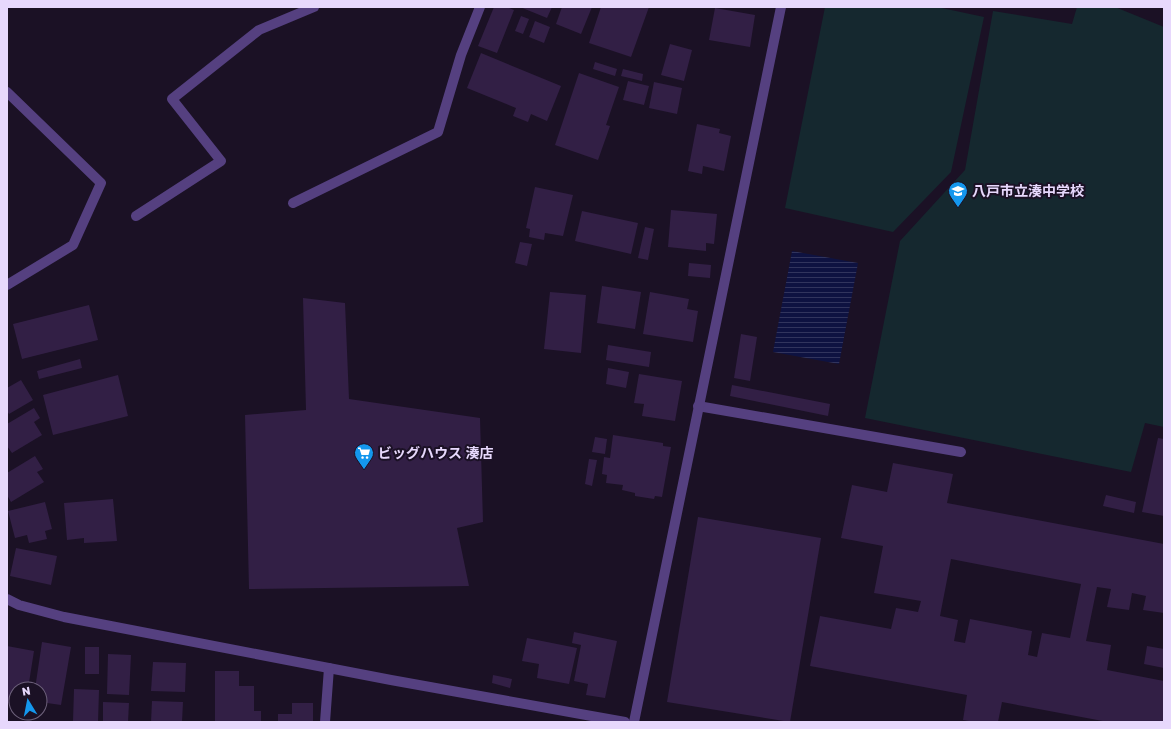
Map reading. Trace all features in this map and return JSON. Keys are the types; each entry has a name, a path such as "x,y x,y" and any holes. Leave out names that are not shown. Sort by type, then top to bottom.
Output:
{"street":[{"path":"136,216 221,161 172,99 259,30 314,7"},
{"path":"293,203 438,132 461,55 480,7"},
{"path":"634,722 781,7"},
{"path":"7,92 101,183 73,245 7,285"},
{"path":"698,406 961,452"},
{"path":"7,599 19,606 64,617 606,720 625,722"},
{"path":"325,722 329,668"}],"shaded area":[{"path":"825,7 937,7 984,17 951,172 893,232 785,208"},
{"path":"1077,7 1115,7 1164,27 1164,427 1145,423 1131,472 865,418 900,241 965,170 993,11 1072,24"},
{"path":"792,251 858,263 839,364 773,352"}],"building":[{"path":"494,7 507,7 514,10 497,53 478,46"},
{"path":"520,7 552,7 547,18"},
{"path":"562,7 592,7 581,34 556,24"},
{"path":"601,7 649,7 631,57 589,43"},
{"path":"715,8 755,15 750,47 709,40"},
{"path":"521,16 529,19 523,34 515,31"},
{"path":"535,21 550,27 544,43 529,37"},
{"path":"670,44 692,50 684,81 661,75"},
{"path":"481,53 561,86 547,121 531,114 528,122 513,116 516,108 467,88"},
{"path":"595,62 617,69 615,76 593,69"},
{"path":"623,69 643,74 642,81 621,76"},
{"path":"579,73 619,87 606,125 610,126 598,160 555,145"},
{"path":"628,81 649,86 644,105 623,100"},
{"path":"654,82 682,88 677,114 649,108"},
{"path":"697,124 720,129 719,133 731,136 724,171 703,166 702,174 688,171"},
{"path":"535,187 573,195 563,236 545,233 544,240 529,237 530,229 526,228"},
{"path":"671,210 717,214 714,244 706,243 706,251 668,247"},
{"path":"582,211 638,223 631,254 575,241"},
{"path":"645,227 654,229 648,260 638,258"},
{"path":"520,242 532,244 527,266 515,263"},
{"path":"689,263 711,265 710,278 688,276"},
{"path":"602,286 641,292 635,329 597,323"},
{"path":"550,292 586,295 581,353 544,349"},
{"path":"650,292 689,299 687,309 698,311 693,342 643,334"},
{"name":"ビッグハウス 湊店","path":"303,298 345,303 349,399 480,418 483,522 457,528 469,586 249,589 245,415 306,410"},
{"path":"89,305 98,340 22,359 13,324"},
{"path":"741,334 757,337 750,381 734,378"},
{"path":"608,345 651,352 649,367 606,360"},
{"path":"80,359 82,368 39,379 37,371"},
{"path":"608,368 629,372 626,388 606,384"},
{"path":"639,374 682,381 675,421 642,416 644,404 634,403"},
{"path":"118,375 128,416 53,435 43,395"},
{"path":"21,380 33,400 9,414 7,411 7,388"},
{"path":"732,385 830,404 828,416 730,396"},
{"path":"34,408 40,418 34,422 42,435 12,453 7,446 7,424"},
{"path":"613,435 663,443 663,446 671,447 662,497 655,496 654,499 635,496 635,493 622,490 623,485 606,483 607,475 602,474 604,457 610,458"},
{"path":"595,437 607,439 605,454 592,452"},
{"path":"1158,438 1164,439 1164,516 1142,512"},
{"path":"35,456 43,469 37,472 44,482 11,502 7,495 7,473"},
{"path":"589,459 597,460 592,486 585,484"},
{"path":"893,463 953,474 947,503 1164,544 1164,613 1143,610 1146,596 1132,593 1129,610 1107,607 1111,589 1097,587 1086,641 1111,645 1107,670 1164,681 1164,722 1108,722 1002,702 998,722 975,722 963,720 967,695 810,666 820,616 891,629 896,608 918,612 921,601 874,593 883,546 841,538 852,485 887,492","holes":["951,559 1081,584 1070,638 1042,633 1037,657 1028,655 1032,631 970,619 965,643 954,641 958,620 940,616"]},
{"path":"1106,495 1136,502 1134,513 1103,506"},
{"path":"113,499 117,541 84,543 84,538 67,540 64,503"},
{"path":"45,502 52,529 45,531 47,539 29,543 27,535 15,538 8,511"},
{"path":"698,517 821,538 790,722 667,702"},
{"path":"16,548 57,556 51,585 10,576"},
{"path":"574,632 617,641 605,698 586,695 588,684 574,681 581,645 572,643"},
{"path":"527,638 577,648 569,684 537,678 539,664 522,661"},
{"path":"42,642 71,647 61,705 48,703 48,681 36,681"},
{"path":"7,646 34,651 29,681 8,681 7,703"},
{"path":"1147,646 1164,649 1164,668 1144,664"},
{"path":"85,647 99,647 99,674 85,674"},
{"path":"108,654 131,655 129,695 107,694"},
{"path":"153,662 186,663 185,692 151,691"},
{"path":"215,671 239,671 239,686 254,686 254,711 261,711 261,722 215,722"},
{"path":"493,675 512,679 510,688 492,683"},
{"path":"74,689 99,690 98,722 73,722"},
{"path":"152,701 183,702 182,722 151,722"},
{"path":"103,702 129,703 128,722 103,722"},
{"path":"292,703 313,703 313,722 278,722 278,714 292,714"}],"place":[{"name":"八戸市立湊中学校","path":"958,208"},
{"name":"ビッグハウス 湊店","path":"364,470"}]}
